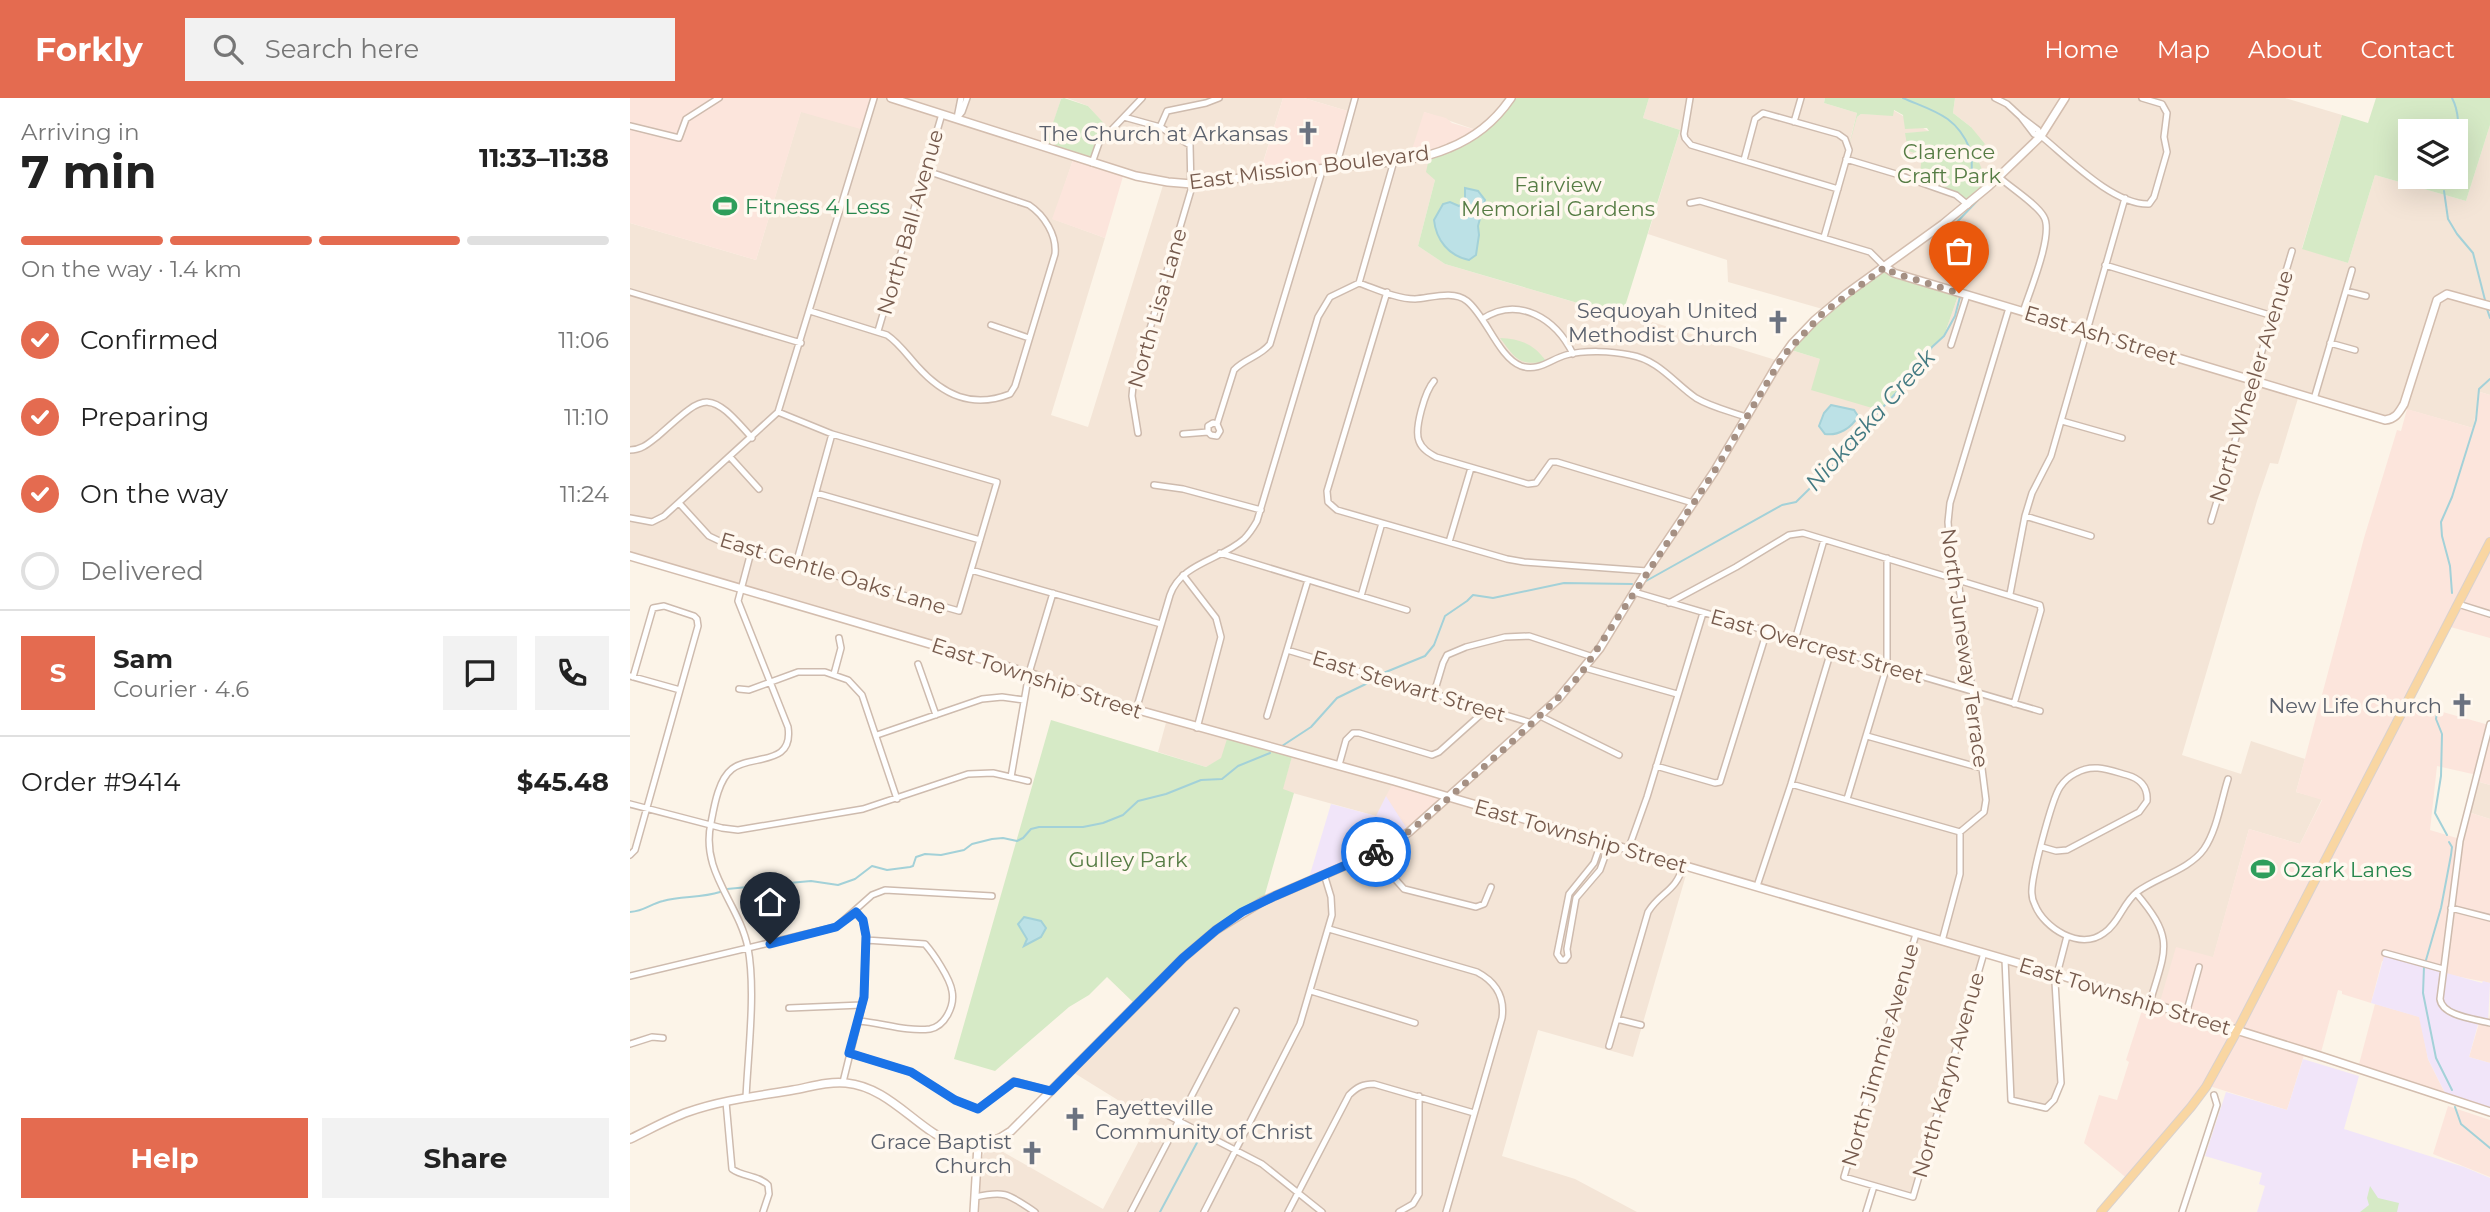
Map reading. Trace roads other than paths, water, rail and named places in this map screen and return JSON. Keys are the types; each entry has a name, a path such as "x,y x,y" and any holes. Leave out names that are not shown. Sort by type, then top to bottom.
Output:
{"main road":[{"path":"2101,1212 2206,1087 2490,542"}],"street":[{"path":"630,126 679,138 687,119 719,98"},
{"path":"630,519 652,522 664,516 778,412 874,98"},
{"name":"East Mission Boulevard","path":"891,98 1147,179 1192,184 1394,161 1430,154 1460,144 1489,124 1511,98"},
{"path":"957,118 962,112 964,98"},
{"path":"1092,163 1099,143 1142,98"},
{"path":"1124,117 1160,127 1167,111 1219,98"},
{"path":"1336,167 1355,98"},
{"path":"1690,98 1685,138 1691,145 1838,189"},
{"path":"1794,121 1801,98"},
{"path":"1995,98 2007,104 2102,186 2125,198 2149,204 2154,197 2167,152 2164,137 2167,113 2162,104 2143,98"},
{"path":"630,1139 687,1112 726,1101 843,1082 879,1092 945,1141 959,1145 978,1145 1011,1131 1183,958 1216,930 1264,901 1379,851 1412,829 1449,798 1540,716 1593,657 1693,503 1777,365 1801,334 1846,294 1968,205 2041,136 2065,98"},
{"name":"North Ball Avenue","path":"878,331 942,114"},
{"path":"1744,160 1755,119 1759,114 1838,134 1847,142 1849,150 1824,237"},
{"name":"North Lisa Lane","path":"1138,433 1133,386 1192,184 1190,145 1160,127"},
{"path":"1846,159 1956,195 1968,205"},
{"path":"1359,283 1394,161"},
{"path":"1183,434 1208,432 1212,436 1218,435 1220,429 1217,424 1234,370 1264,351 1270,344 1323,168"},
{"path":"810,311 878,331 895,341 926,375 958,398 973,401 1006,396 1013,390 1056,248 1053,236 1044,219 1029,205 927,171"},
{"path":"1998,177 2041,213 2047,229 2023,312"},
{"path":"2010,594 2025,516 2032,493 2051,456 2125,198"},
{"name":"East Ash Street","path":"1690,202 1700,201 1824,237 1870,252 1894,273 2385,420 2397,415 2407,397 2435,304 2440,297 2447,294 2490,306"},
{"name":"North Wheeler Avenue","path":"2211,521 2292,251"},
{"path":"2105,265 2273,316"},
{"path":"2314,399 2352,270"},
{"path":"1136,710 1172,589 1183,575 1242,541 1250,532 1261,510 1324,305 1330,297 1359,283 1413,299 1451,296 1464,299 1519,365 1542,366 1573,354 1623,354 1646,359 1700,400 1746,417"},
{"path":"2346,291 2366,296"},
{"path":"630,292 801,343"},
{"path":"1387,292 1326,497 1328,502 1337,510 1524,562 1647,571"},
{"path":"1951,345 1967,295"},
{"name":"North Juneway Terrace","path":"1960,832 1984,811 1986,800 1958,579 1952,573 1948,512 2009,308"},
{"path":"1482,319 1498,310 1517,309 1534,313 1559,331 1573,354"},
{"path":"991,325 1029,338"},
{"path":"2330,343 2355,350"},
{"path":"1434,382 1429,387 1418,429 1418,440 1424,450 1436,457 1528,484 1536,483 1551,461 1557,462 1693,503"},
{"path":"630,450 643,448 690,407 709,401 729,412 752,438"},
{"path":"778,412 832,434 997,482 971,570 1161,624"},
{"path":"2062,421 2122,438"},
{"path":"1208,432 1210,425 1217,424"},
{"path":"796,564 832,434"},
{"path":"730,457 759,489"},
{"path":"1449,542 1471,468"},
{"path":"1154,485 1184,489 1261,510"},
{"path":"816,493 980,540"},
{"name":"East Gentle Oaks Lane","path":"679,503 709,536 719,541 959,611 971,570"},
{"path":"2025,516 2091,536"},
{"path":"1362,596 1382,523"},
{"path":"1669,603 1737,567 1789,535 1803,533 2036,602 2041,608 2014,704"},
{"path":"1795,640 1824,540"},
{"path":"746,1098 751,984 748,949 708,849 710,825 721,785 729,772 742,764 774,757 786,745 788,727 738,605 740,588 751,552"},
{"path":"1220,553 1407,610"},
{"name":"East Township Street","path":"630,556 1030,673 1092,696 1197,728 1339,765 2150,1002 2490,1112"},
{"path":"1847,799 1887,666 1887,558"},
{"path":"1183,575 1216,618 1221,637 1197,728"},
{"path":"1267,716 1308,580"},
{"name":"East Overcrest Street","path":"1634,592 2040,711"},
{"path":"1011,777 1024,699 1053,593"},
{"path":"2458,604 2490,614"},
{"path":"630,855 635,850 647,808 698,626 697,619 691,614 656,606 651,611 632,676 680,690"},
{"path":"1628,850 1703,613"},
{"path":"1656,766 1715,783 1720,782 1767,631"},
{"path":"1434,693 1447,655 1505,637 1530,636 1593,657"},
{"path":"834,674 841,648 839,638"},
{"name":"East Stewart Street","path":"1287,650 1532,723"},
{"path":"1757,886 1831,650"},
{"path":"918,664 936,715"},
{"path":"1585,668 1677,694"},
{"path":"739,689 749,690 797,671 834,674 848,680 859,691 877,735 897,799"},
{"path":"877,735 992,697 1024,699"},
{"path":"1339,765 1346,740 1353,733 1432,755 1439,752 1487,709"},
{"path":"1540,716 1619,755"},
{"path":"2490,724 2487,746 2460,841 2440,999 2442,1008 2490,1023"},
{"path":"1867,736 1981,768"},
{"path":"2042,847 2056,851 2067,850 2143,809 2147,802 2147,793 2143,784 2135,777 2099,767 2082,770 2066,779 2057,792 2042,847 2032,894 2044,920 2054,930 2084,939 2097,937 2106,932 2127,901 2136,893 2192,861 2203,851 2228,779"},
{"path":"630,804 738,830 844,813 897,799 968,774 986,773 1028,781"},
{"path":"1470,779 1464,795 1473,806"},
{"path":"1791,784 1960,832 1960,874 1942,941"},
{"path":"1605,844 1600,870 1576,898 1568,956 1561,960 1557,954 1568,897 1605,844"},
{"path":"1379,851 1399,885 1411,891 1476,907 1484,904 1491,887"},
{"path":"1609,1046 1648,912 1678,881 1683,866"},
{"path":"1204,1212 1293,1041 1311,991 1329,929 1332,903 1324,874"},
{"path":"630,976 836,927 872,895 890,890 992,896"},
{"path":"2136,893 2155,916 2162,930 2164,945 2163,959 2150,1002"},
{"path":"2451,908 2490,918"},
{"path":"843,1082 862,1005 866,940 863,920 856,912"},
{"path":"1329,929 1477,972 1494,985 1503,1003 1502,1018 1446,1212"},
{"name":"North Jimmie Avenue","path":"1874,1185 1844,1177 1916,933"},
{"path":"2005,959 2011,1100 2046,1108 2052,1104 2061,1083 2056,974 2067,936"},
{"path":"859,1021 910,1029 939,1027 945,1021 953,996 952,989 931,950 925,944 866,940"},
{"name":"North Karyn Avenue","path":"1874,1185 1913,1197 1984,953"},
{"path":"2385,953 2443,970"},
{"path":"2186,1014 2199,967"},
{"path":"1311,991 1415,1023"},
{"path":"789,1008 862,1005"},
{"path":"1131,1212 1236,1011"},
{"path":"1617,1019 1641,1026"},
{"path":"630,1044 652,1037 663,1038"},
{"path":"849,1053 911,1072 955,1100 978,1109 1014,1082 1051,1091"},
{"path":"1288,1212 1355,1088 1374,1084 1474,1113"},
{"path":"2182,1212 2217,1105 2214,1095"},
{"path":"1399,1212 1413,1203 1419,1194 1419,1096"},
{"path":"726,1101 732,1169 768,1185 769,1194 763,1212"},
{"path":"1144,1103 1267,1168 1322,1212"},
{"path":"976,1171 985,1151 997,1139"},
{"path":"975,1212 978,1145"},
{"path":"1866,1212 1874,1185"},
{"path":"975,1197 999,1192 1035,1212"}],"water":[{"path":"1465,188 1478,191 1485,200 1478,226 1476,255 1469,260 1455,255 1445,246 1434,220 1443,204 1450,202 1459,206 1465,202"},
{"path":"1831,405 1854,410 1858,416 1844,430 1825,434 1819,426 1824,413"},
{"path":"1024,917 1041,921 1046,928 1041,937 1024,946 1027,939 1018,924"}],"waterway":[{"name":"Niokaska Creek","path":"1903,98 1951,121 1970,149 1973,175 1980,185"},
{"path":"2452,98 2458,119"},
{"path":"2444,191 2448,219 2473,253 2485,300"},
{"name":"Niokaska Creek","path":"1962,290 1963,268 1954,242 1956,223 1978,200"},
{"name":"Niokaska Creek","path":"1646,581 1782,505 1796,502 1848,451 1852,437 1861,426 1871,420 1920,367 1932,347 1944,336 1955,316 1960,297"},
{"path":"2487,309 2490,318"},
{"path":"2452,593 2450,566 2441,522 2452,497 2476,420 2479,389 2490,379"},
{"name":"Niokaska Creek","path":"1381,674 1425,656 1434,645 1445,616 1473,595 1493,598 1564,583 1632,584"},
{"name":"Niokaska Creek","path":"1282,746 1311,727 1337,698 1374,680"},
{"path":"2437,712 2436,719 2442,734 2441,776 2435,813 2447,835"},
{"name":"Niokaska Creek","path":"727,889 748,887 766,891 789,883 811,881 838,885 855,879 872,866 887,870 910,867 916,857 925,854 941,855 964,850 972,844 992,839 1017,841 1031,829 1039,827 1083,827 1103,823 1123,815 1138,801 1166,794 1201,780 1222,779 1238,766 1270,753"},
{"path":"2426,960 2441,908 2452,847 2449,842"},
{"name":"Niokaska Creek","path":"630,912 663,901 720,892"},
{"path":"2424,967 2423,993 2436,1058 2452,1090"},
{"path":"2455,1107 2461,1124 2490,1148"},
{"path":"1160,1212 1200,1137"}],"place":[{"name":"The Church at Arkansas","path":"1308,133"},
{"name":"Fitness 4 Less","path":"725,206"},
{"name":"Sequoyah United Methodist Church","path":"1778,322"},
{"name":"New Life Church","path":"2462,705"},
{"name":"Ozark Lanes","path":"2263,869"},
{"name":"Fayetteville Community of Christ","path":"1075,1119"},
{"name":"Grace Baptist Church","path":"1032,1153"}],"park label":[{"name":"Clarence Craft Park","path":"1949,163"},
{"name":"Fairview Memorial Gardens","path":"1558,196"},
{"name":"Gulley Park","path":"1128,859"}]}
